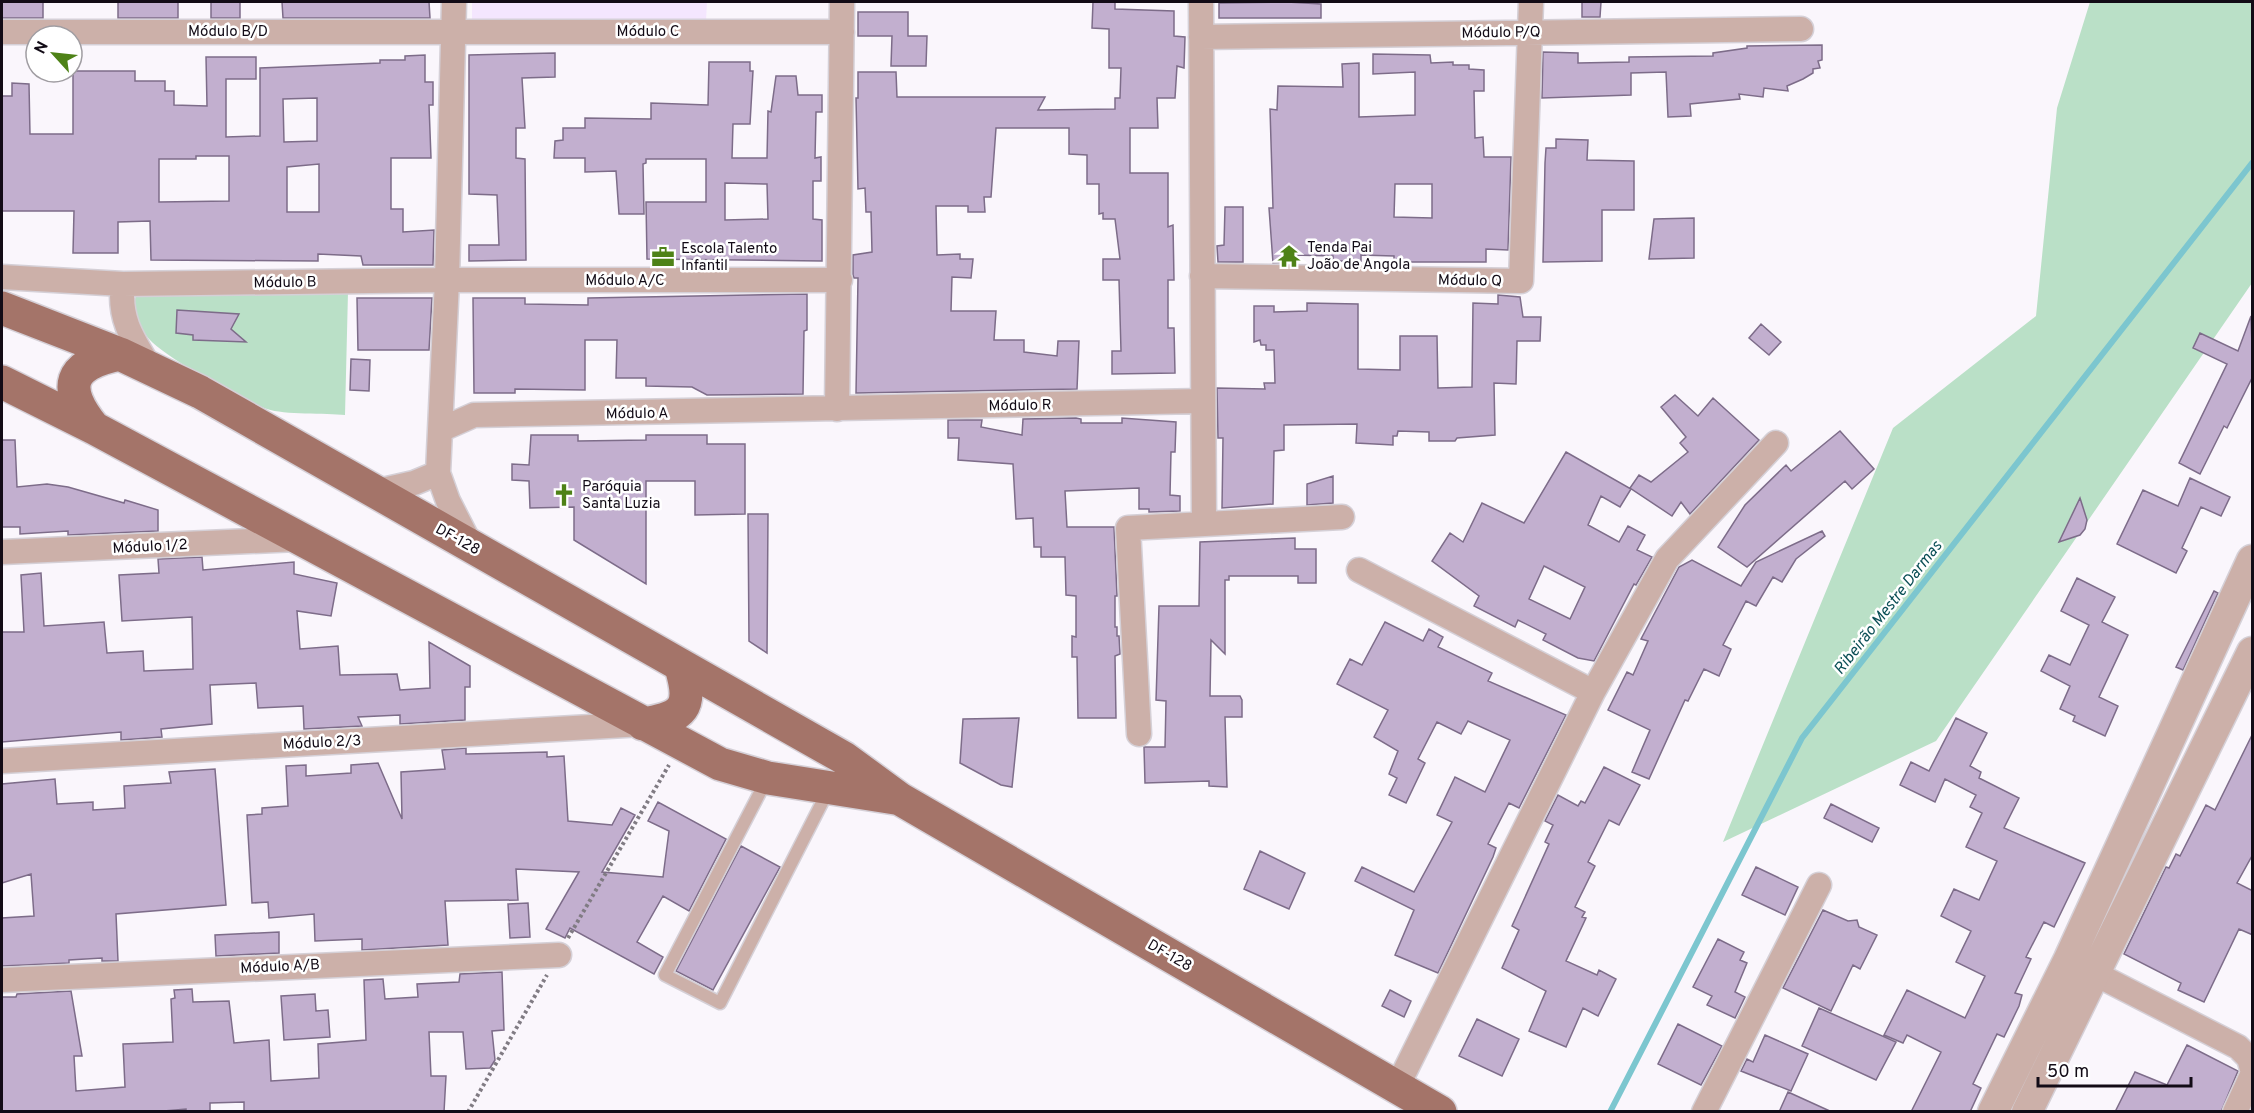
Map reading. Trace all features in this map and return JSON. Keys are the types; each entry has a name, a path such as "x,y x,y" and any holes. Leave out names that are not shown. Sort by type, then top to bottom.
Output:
{"main road":[{"name":"DF-128","path":"2,308 120,354 200,392 844,758 900,799 1440,1112"},
{"path":"94,428 79,410 73,393 75,379 87,365 103,357 120,354"},
{"name":"DF-128","path":"2,382 94,428 720,764 768,778 900,799"},
{"path":"644,724 667,720 679,714 687,702 688,688 681,667"}],"street":[{"path":"454,2 447,280 438,473 448,501 472,547"},
{"path":"837,409 842,2"},
{"path":"1201,2 1204,522"},
{"path":"1531,2 1531,31"},
{"name":"Módulo P/Q","path":"1201,37 1802,29"},
{"name":"Módulo B/D","path":"2,32 454,30"},
{"name":"Módulo C","path":"454,30 842,32"},
{"name":"Módulo Q","path":"1202,276 1521,281 1531,31"},
{"name":"Módulo B","path":"2,277 123,284 447,280"},
{"name":"Módulo A/C","path":"447,280 840,280"},
{"path":"123,284 122,310 127,330 150,368"},
{"name":"Módulo R","path":"837,409 1203,401"},
{"name":"Módulo A","path":"440,430 474,415 837,409"},
{"path":"1397,1088 1593,692 1668,558 1776,444"},
{"path":"374,492 414,483 438,473"},
{"path":"1139,734 1128,528 1204,522 1342,517"},
{"name":"Módulo 1/2","path":"2,552 298,539"},
{"path":"2027,1112 2164,752 2253,560"},
{"path":"1359,570 1593,692"},
{"path":"1993,1112 2081,967 2195,768 2253,652"},
{"name":"Módulo 2/3","path":"2,761 644,724"},
{"path":"2164,752 2195,768"},
{"path":"1704,1112 1819,885"},
{"name":"Módulo A/B","path":"2,980 559,955"},
{"path":"2081,967 2238,1047 2249,1058 2253,1069"},
{"path":"2235,1112 2253,1075"}],"lane":[{"path":"768,778 665,975 720,1003 830,788"}],"path":[{"path":"468,1112 681,744"}],"shaded area":[{"path":"472,2 707,2 706,21 472,19"}],"green space":[{"path":"2090,2 2252,2 2252,283 1936,741 1723,842 1893,428 2036,316 2057,108"},
{"path":"348,292 345,415 274,411 240,397 205,378 158,347 142,329 136,317 134,305 137,293"}],"building":[{"path":"2,2 43,2 43,18 2,18"},
{"path":"118,2 178,2 178,18 118,18"},
{"path":"211,2 240,2 240,18 211,18"},
{"path":"282,2 429,2 430,18 283,18"},
{"path":"1093,2 1115,2 1115,9 1174,11 1174,36 1185,37 1184,68 1177,66 1175,98 1157,98 1158,128 1130,128 1130,173 1168,173 1168,227 1173,225 1174,280 1168,280 1168,328 1174,328 1175,373 1112,374 1112,351 1121,351 1119,280 1103,280 1103,259 1120,259 1115,219 1103,219 1103,213 1099,214 1099,184 1087,184 1087,155 1069,154 1069,128 996,128 991,197 984,197 985,212 968,212 968,206 936,206 937,255 960,254 960,259 973,259 971,278 952,277 951,311 996,311 994,340 1024,340 1024,352 1057,356 1058,341 1079,341 1077,389 856,393 858,278 854,278 853,275 853,255 872,252 871,212 866,212 865,188 858,189 856,98 858,98 858,72 896,72 897,97 1045,97 1038,110 1115,109 1115,98 1120,98 1121,68 1109,68 1109,29 1092,28"},
{"path":"1582,2 1601,2 1600,17 1582,17"},
{"path":"1219,3 1321,4 1321,18 1219,18"},
{"path":"858,12 908,12 908,36 927,36 926,66 891,66 892,36 858,36"},
{"path":"1822,45 1822,60 1818,61 1820,68 1813,69 1813,73 1787,86 1788,91 1764,88 1763,97 1739,94 1740,99 1690,104 1691,116 1668,117 1666,72 1631,73 1631,95 1542,98 1543,52 1578,53 1578,63 1629,62 1629,57 1713,56 1713,53 1747,48 1747,46"},
{"path":"555,53 555,77 522,78 525,128 516,128 516,158 525,159 526,260 469,261 469,245 499,245 497,195 469,194 469,55"},
{"path":"1373,54 1430,55 1431,63 1453,62 1453,65 1469,65 1469,69 1484,70 1484,91 1474,91 1475,138 1483,137 1484,157 1511,157 1508,250 1486,249 1486,262 1394,262 1394,256 1361,255 1361,261 1333,261 1333,256 1292,255 1292,262 1273,263 1269,208 1273,208 1270,109 1277,110 1278,86 1343,87 1342,64 1359,63 1359,117 1415,115 1415,72 1373,74","holes":["1395,184 1432,184 1432,218 1394,217"]},
{"path":"425,55 425,82 433,82 433,105 429,105 431,158 391,158 391,209 403,209 403,232 434,230 433,265 363,265 361,256 318,254 318,261 151,260 150,221 118,222 118,253 73,253 74,211 2,211 2,96 12,96 12,83 29,84 30,134 73,134 73,84 84,84 84,71 135,71 135,81 165,81 165,91 174,91 174,105 207,106 206,57 256,57 256,79 226,79 226,137 260,136 260,68 405,60 405,56","holes":["317,98 317,141 284,142 283,99","196,156 229,156 229,201 159,202 159,159 196,159","319,164 319,212 287,212 287,167"]},
{"path":"709,62 750,62 750,71 753,71 750,124 733,124 732,158 767,158 768,111 771,112 776,76 796,76 798,95 822,95 822,112 816,112 815,158 821,157 821,181 813,181 813,219 822,220 822,261 647,259 646,202 706,202 706,159 646,159 646,163 643,164 644,214 619,214 616,171 585,172 585,158 554,158 555,141 563,140 563,128 585,128 585,118 651,119 651,103 708,105","holes":["725,183 767,184 768,219 725,220"]},
{"path":"1556,139 1588,140 1587,160 1634,161 1634,210 1602,210 1602,261 1543,262 1546,148 1556,148"},
{"path":"1225,207 1243,207 1243,262 1218,262 1217,246 1224,245"},
{"path":"1694,218 1694,258 1649,259 1654,219"},
{"path":"807,294 803,394 707,395 692,387 646,386 646,378 616,378 617,340 585,340 585,390 515,389 515,393 474,393 473,298 525,298 525,304 588,305 588,298"},
{"path":"1498,295 1520,297 1523,317 1541,317 1540,341 1517,341 1516,384 1494,383 1495,435 1457,438 1455,441 1429,441 1429,432 1398,431 1397,436 1393,436 1393,445 1356,443 1357,424 1284,425 1284,450 1274,451 1273,504 1222,508 1223,438 1218,438 1217,388 1265,389 1264,383 1275,383 1274,350 1266,350 1266,345 1261,345 1260,340 1254,342 1254,306 1274,306 1274,312 1307,311 1307,303 1358,304 1358,369 1400,370 1400,336 1437,336 1438,388 1472,387 1473,303 1498,304"},
{"path":"357,298 432,298 429,350 358,350"},
{"path":"177,310 239,314 231,329 246,342 193,340 193,335 176,333"},
{"path":"2251,316 2253,376 2227,428 2224,426 2200,474 2179,463 2227,364 2193,348 2200,333 2238,351"},
{"path":"1761,324 1781,342 1769,355 1749,338"},
{"path":"351,359 370,360 369,391 350,390"},
{"path":"1675,395 1698,416 1713,398 1759,440 1690,514 1681,502 1672,516 1630,488 1639,475 1651,482 1688,452 1680,443 1686,437 1661,407"},
{"path":"1122,418 1176,422 1175,452 1171,452 1170,495 1180,496 1180,511 1149,512 1149,509 1139,509 1139,488 1065,491 1067,527 1114,527 1117,596 1115,596 1115,627 1117,627 1117,636 1119,636 1120,654 1115,656 1116,718 1078,718 1077,657 1072,657 1072,636 1076,637 1076,596 1066,595 1065,557 1041,557 1041,547 1034,547 1033,518 1016,519 1013,464 958,460 959,438 948,438 948,420 982,420 981,427 1022,435 1023,419 1081,419 1081,423 1122,423"},
{"path":"1840,431 1874,469 1852,489 1845,481 1747,567 1718,547 1745,505 1786,465 1791,471"},
{"name":"Paróquia Santa Luzia","path":"531,435 578,435 578,441 646,440 646,435 707,435 707,444 745,444 745,514 695,515 695,481 646,481 646,584 574,540 574,507 530,508 529,481 512,480 512,464 529,465"},
{"path":"2,440 15,440 17,487 47,484 68,487 158,510 158,531 68,535 68,531 20,534 20,527 2,527"},
{"path":"1566,452 1631,489 1620,507 1601,496 1588,525 1619,542 1628,526 1645,535 1637,550 1652,557 1636,585 1634,584 1594,661 1578,658 1543,640 1546,634 1518,620 1515,627 1474,606 1479,596 1432,561 1450,533 1463,542 1482,503 1524,523","holes":["1544,566 1585,587 1570,619 1529,599"]},
{"path":"1333,476 1333,503 1307,505 1307,484"},
{"path":"2190,478 2230,497 2221,516 2201,507 2182,548 2187,551 2176,573 2117,544 2143,490 2178,506"},
{"path":"2080,498 2087,520 2085,529 2080,535 2059,542"},
{"path":"748,514 768,514 767,653 749,641"},
{"path":"1822,531 1825,536 1796,559 1782,582 1773,577 1756,606 1746,601 1723,645 1731,649 1719,676 1704,669 1688,701 1685,700 1649,779 1632,772 1650,730 1608,710 1627,672 1633,675 1648,641 1641,639 1679,567 1692,560 1741,586 1756,562"},
{"path":"1295,538 1295,549 1316,549 1316,583 1298,583 1298,576 1229,576 1229,580 1225,580 1225,654 1211,640 1210,696 1240,696 1242,700 1242,717 1225,717 1227,787 1209,786 1209,781 1145,783 1144,747 1165,747 1166,701 1156,700 1159,606 1199,606 1200,542"},
{"path":"202,557 203,570 294,562 294,574 337,583 331,616 297,611 300,649 338,646 340,675 397,674 400,690 430,688 429,642 470,666 470,687 465,687 465,720 400,724 400,715 358,717 362,726 304,729 303,706 258,708 256,683 210,685 212,724 161,729 162,737 121,740 121,732 2,742 2,632 24,632 21,575 41,573 44,626 104,622 107,653 143,651 144,671 193,669 192,617 122,621 119,575 159,573 158,559"},
{"path":"2077,578 2115,597 2102,622 2128,635 2099,697 2118,706 2105,736 2073,721 2075,716 2060,709 2070,686 2041,671 2049,655 2070,665 2089,625 2061,611"},
{"path":"2214,591 2218,593 2183,670 2176,667"},
{"path":"1385,622 1423,641 1429,629 1443,637 1438,647 1492,673 1488,681 1566,715 1519,808 1509,803 1488,844 1496,848 1493,857 1438,973 1395,955 1414,910 1355,881 1362,867 1414,892 1452,822 1437,815 1455,777 1485,792 1510,740 1468,721 1461,734 1437,722 1418,759 1425,763 1406,803 1389,795 1397,778 1389,774 1398,751 1374,737 1388,710 1337,684 1350,659 1362,665"},
{"path":"1019,718 1012,787 1001,785 960,763 963,719"},
{"path":"1956,718 1987,733 1970,766 1981,772 1979,778 2019,798 2004,828 2085,863 2054,927 2044,922 2026,957 2031,959 2015,993 2022,995 2019,1006 2004,1037 1997,1034 1973,1084 1981,1088 1970,1112 1911,1112 1941,1052 1907,1035 1903,1043 1884,1035 1907,990 1965,1018 1985,976 1956,962 1971,931 1941,916 1954,889 1979,900 1997,861 1966,847 1982,813 1970,807 1976,795 1945,779 1935,802 1900,785 1911,762 1929,771"},
{"path":"2253,733 2253,854 2237,883 2253,891 2253,935 2239,929 2204,1002 2178,990 2181,983 2124,954 2166,867 2169,868 2176,854 2180,856 2206,805 2215,810"},
{"path":"466,748 466,754 547,752 547,757 564,756 568,821 612,825 621,808 635,815 602,872 663,877 669,831 648,821 658,802 726,839 689,911 663,896 637,942 663,957 654,974 570,928 565,938 546,929 579,872 516,869 518,900 445,901 448,945 362,950 362,939 315,941 314,914 269,918 268,902 252,903 247,815 262,814 262,808 288,806 286,766 306,765 306,776 351,773 351,765 378,763 402,819 401,772 445,769 442,750"},
{"path":"1604,767 1640,785 1619,825 1609,820 1588,862 1595,866 1575,907 1585,912 1582,917 1586,918 1566,961 1597,975 1599,970 1616,979 1598,1016 1583,1008 1566,1047 1529,1031 1546,991 1502,968 1519,930 1512,926 1549,844 1545,842 1553,825 1545,821 1558,795 1578,806 1581,801 1585,803"},
{"path":"215,769 226,905 116,914 118,961 102,961 102,958 69,960 69,963 2,966 2,918 34,916 31,874 2,883 2,784 55,779 57,804 93,802 93,810 125,808 124,786 171,783 169,772"},
{"path":"1831,804 1879,828 1872,842 1824,818"},
{"path":"741,846 780,867 713,990 676,971"},
{"path":"1260,851 1305,873 1289,909 1244,889"},
{"path":"1756,867 1798,887 1785,915 1742,895"},
{"path":"528,903 530,937 510,938 508,904"},
{"path":"1823,910 1848,921 1857,920 1859,927 1877,935 1860,969 1853,965 1831,1011 1783,988"},
{"path":"279,932 279,953 216,956 215,935"},
{"path":"1718,939 1744,952 1740,960 1747,963 1735,992 1745,997 1735,1018 1707,1005 1712,996 1693,987"},
{"path":"502,972 504,1030 492,1031 495,1060 490,1068 466,1069 463,1032 429,1032 431,1076 446,1076 444,1112 244,1112 244,1102 210,1103 210,1112 186,1112 186,1109 152,1112 2,1112 2,997 71,991 82,1056 74,1056 76,1091 125,1087 123,1044 173,1042 171,999 175,998 174,990 192,989 193,1002 229,1001 234,1043 269,1040 271,1081 319,1078 318,1044 366,1040 364,980 383,979 385,999 418,997 417,984 459,982 460,974"},
{"path":"1390,990 1411,1001 1404,1017 1382,1006"},
{"path":"315,994 316,1011 328,1010 330,1037 284,1040 281,996"},
{"path":"1819,1008 1896,1042 1876,1080 1802,1046"},
{"path":"1477,1019 1519,1039 1502,1076 1459,1056"},
{"path":"1678,1024 1722,1046 1701,1085 1658,1064"},
{"path":"1765,1035 1808,1054 1791,1091 1741,1071 1747,1059 1753,1062"},
{"path":"2187,1045 2238,1071 2221,1112 2115,1112 2135,1072 2167,1085"},
{"path":"1788,1092 1832,1112 1779,1112"}],"waterway":[{"name":"Ribeirão Mestre Darmas","path":"1610,1112 1802,738 2252,163"}],"place":[{"name":"Tenda Pai João de Angola","path":"1289,256"},
{"name":"Escola Talento Infantil","path":"663,257"},
{"name":"Paróquia Santa Luzia","path":"564,495"}]}
